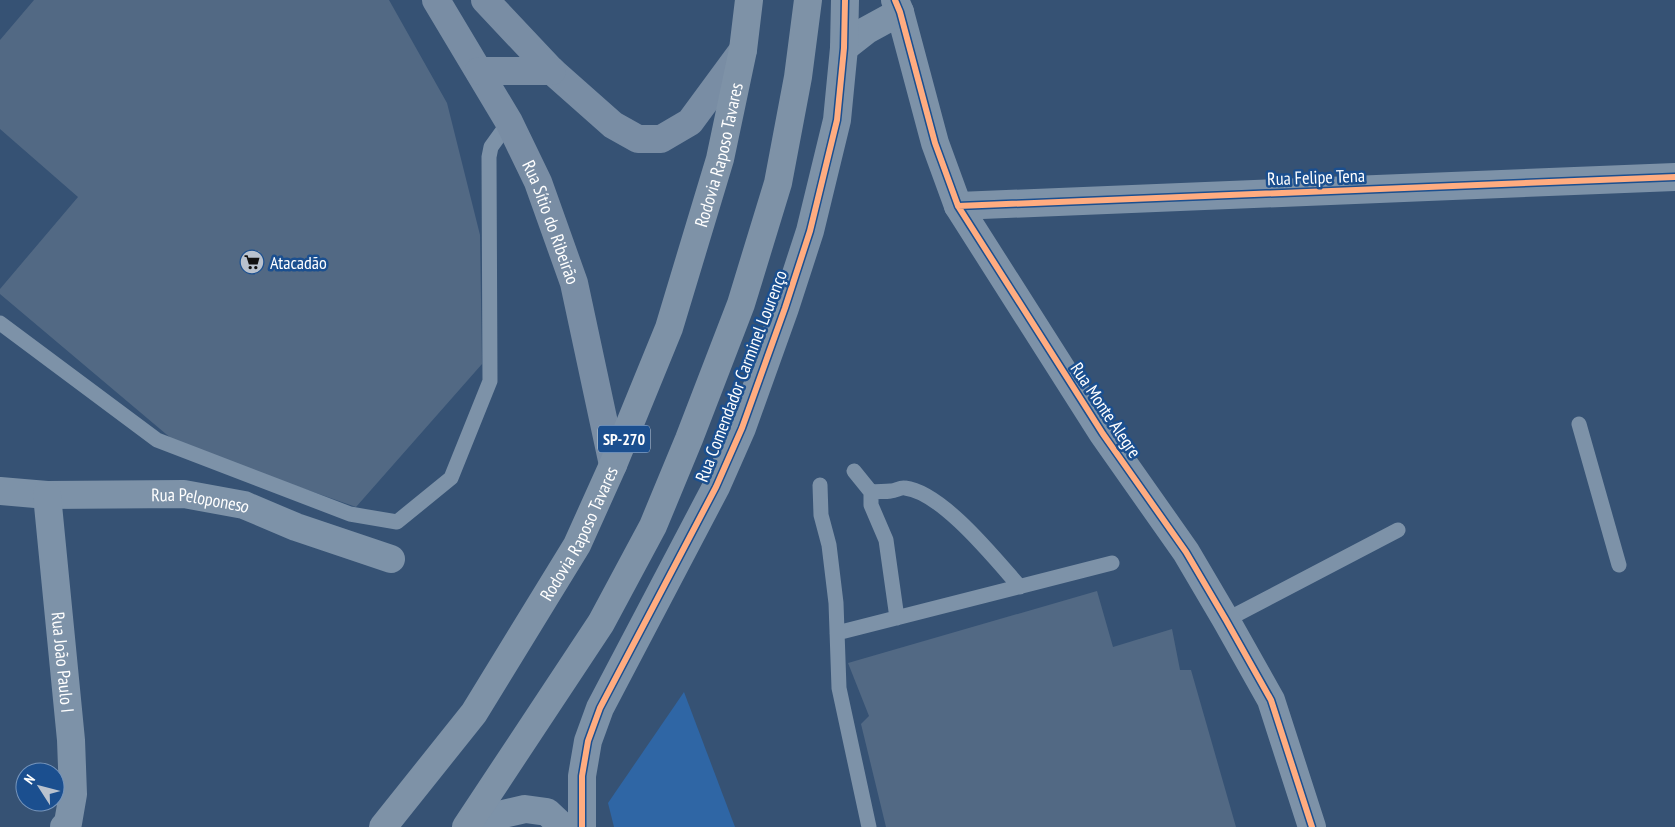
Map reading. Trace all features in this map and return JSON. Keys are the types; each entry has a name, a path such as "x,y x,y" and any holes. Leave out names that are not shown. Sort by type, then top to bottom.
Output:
{"highway":[{"name":"Rodovia Raposo Tavares","path":"383,827 474,713 578,545 669,328 720,158 743,50 749,0"},
{"path":"466,827 601,623 653,526 689,439 741,304 778,183 798,77 808,0"}],"main road":[{"name":"Rua Sítio do Ribeirão","path":"436,0 509,122 538,182 574,283 613,464"},
{"path":"485,0 552,71 613,125 638,139 661,139 690,122 743,50"},
{"path":"479,71 552,71"}],"street":[{"name":"Rua Comendador Carminel Lourenço","path":"582,827 582,776 588,741 600,708 716,487 742,428 810,231 837,120 844,48 845,0"},
{"path":"844,48 898,6"},
{"name":"Rua Monte Alegre","path":"898,6 935,143 958,206 1103,434 1186,552 1226,620 1271,700 1312,827"},
{"name":"Rua Felipe Tena","path":"958,206 1675,177"},
{"name":"Rua Peloponeso","path":"0,491 47,495 184,494 244,505 296,527 391,559"},
{"name":"Rua João Paulo I","path":"47,495 71,740 73,794 68,823 64,827"},
{"path":"477,827 499,815 525,808 547,812 563,827"}],"lane":[{"path":"0,323 157,440 350,514 397,522 451,478 490,380 489,157 491,147 509,122"},
{"path":"1579,424 1619,565"},
{"path":"854,471 871,492 871,505 886,540 897,618"},
{"path":"820,485 821,515 829,545 837,633 839,688 869,827"},
{"path":"871,492 892,491 903,488 918,491 967,527 1020,587"},
{"path":"1226,620 1398,530"},
{"path":"837,633 1112,564"}],"shaded area":[{"path":"684,692 735,827 614,827 608,803"}],"building":[{"name":"Atacadão","path":"34,0 389,0 447,103 480,235 482,364 356,507 179,445 0,294 0,289 78,197 0,129 0,40"},
{"path":"1097,591 1113,647 1172,629 1180,670 1191,670 1236,827 886,827 861,724 869,716 848,663"}],"cycle path":[{"path":"582,827 582,776 588,741 600,708 716,487 742,428 810,231 837,120 844,48 845,0"},
{"path":"895,0 900,12 935,143 958,206 1103,434 1186,552 1226,620 1271,700 1312,827"},
{"path":"958,206 1675,177"}],"place":[{"name":"Atacadão","path":"252,262"}]}
